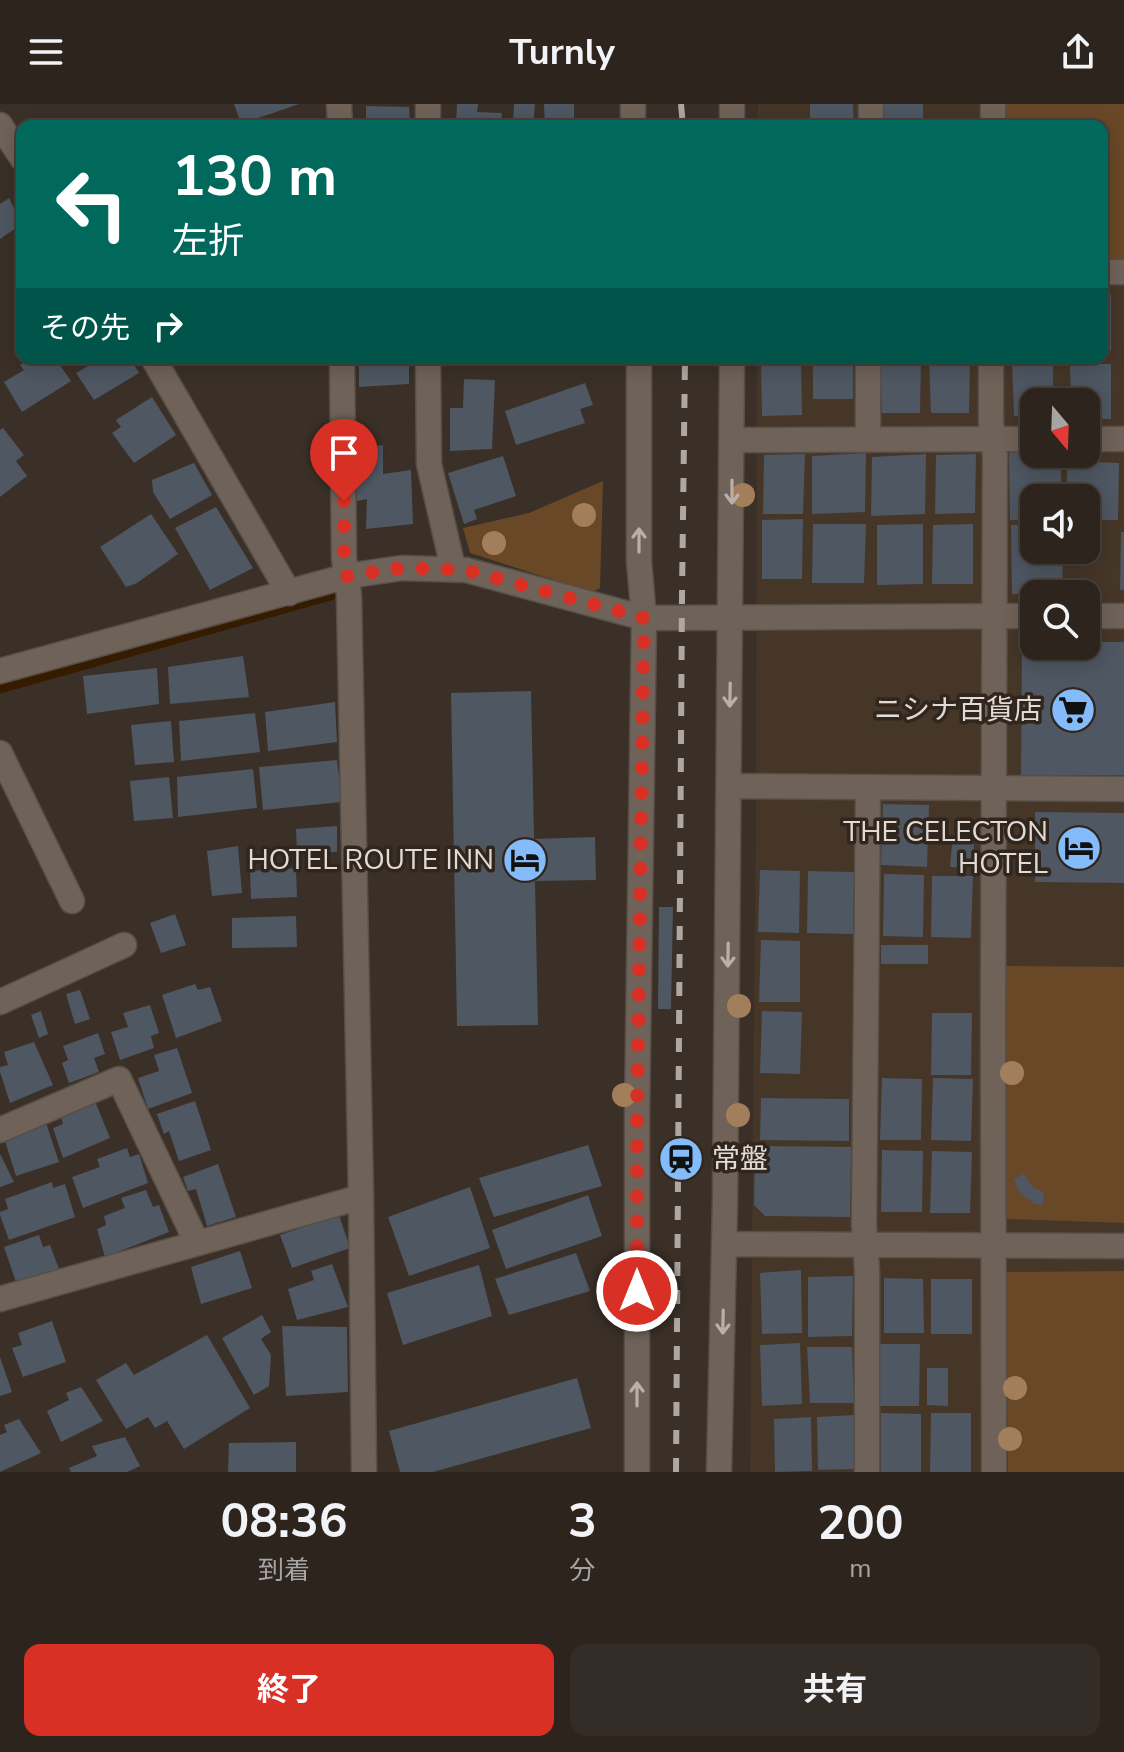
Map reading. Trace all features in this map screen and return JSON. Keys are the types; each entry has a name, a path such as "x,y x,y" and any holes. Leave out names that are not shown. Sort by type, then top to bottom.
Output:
{"street":[{"path":"0,125 16,149"},
{"path":"156,364 289,593"},
{"path":"342,364 344,558 349,627 361,1197 364,1472"},
{"path":"428,364 429,464 453,568"},
{"path":"637,1472 637,1116 644,618 639,561 639,364"},
{"path":"719,1472 732,364"},
{"path":"868,364 868,438"},
{"path":"991,364 991,422 995,456 994,1472"},
{"path":"733,440 1020,439"},
{"path":"1100,439 1124,439"},
{"path":"0,671 347,576 402,568 453,568 644,618 1020,616"},
{"path":"1100,616 1124,616"},
{"path":"0,753 72,901"},
{"path":"729,786 1124,789"},
{"path":"867,1472 868,787"},
{"path":"0,1002 124,945"},
{"path":"0,1130 119,1079 197,1243"},
{"path":"0,1299 361,1197"},
{"path":"724,1244 1124,1246"}],"shaded area":[{"path":"758,104 1124,104 1124,1472 750,1472 757,364 1108,364 1108,120 758,120"},
{"path":"1006,104 1124,104 1124,263 1108,263 1108,120 1006,120"},
{"path":"603,481 600,588 592,592 470,553 463,528 529,513"},
{"path":"1003,966 1124,967 1124,1223 1005,1219"},
{"path":"1124,1271 1124,1472 1008,1472 1006,1272"}],"building":[{"path":"234,104 299,104 253,120 240,120"},
{"path":"457,104 478,104 477,112 502,113 501,120 456,120"},
{"path":"514,104 535,104 534,120 513,120"},
{"path":"544,104 574,104 574,120 545,120"},
{"path":"810,104 853,104 854,120 810,120"},
{"path":"884,104 923,104 923,120 884,120"},
{"path":"366,106 409,107 410,120 366,120"},
{"path":"9,198 16,212 16,228 0,239 0,204"},
{"path":"1108,295 1111,295 1111,350 1108,350"},
{"path":"59,364 71,381 22,412 4,382 24,370 20,365"},
{"path":"92,364 134,364 139,373 94,400 76,373"},
{"path":"359,364 409,364 409,384 359,387"},
{"path":"761,364 801,364 802,415 762,416"},
{"path":"813,364 853,364 853,399 813,399"},
{"path":"880,364 921,364 920,413 882,413"},
{"path":"929,364 970,364 969,413 931,413"},
{"path":"1012,364 1053,364 1053,388 1020,388 1020,416 1014,416"},
{"path":"1070,364 1111,364 1111,419 1100,419 1100,388 1071,388"},
{"path":"464,379 495,380 492,449 450,451 450,408 463,408"},
{"path":"585,383 593,405 580,409 585,423 516,445 505,411"},
{"path":"152,397 176,435 134,463 112,433 121,427 116,420"},
{"path":"3,428 24,455 16,461 27,476 0,497 0,430"},
{"path":"383,445 383,474 411,470 413,524 366,529 367,499 357,501 357,449"},
{"path":"1009,451 1020,451 1020,468 1061,468 1061,484 1020,484 1020,520 1010,520"},
{"path":"866,453 865,512 812,514 812,456"},
{"path":"805,454 803,514 763,514 764,455"},
{"path":"926,454 925,514 871,516 872,457"},
{"path":"976,454 975,513 935,514 936,455"},
{"path":"503,456 516,496 474,510 477,519 464,524 448,473"},
{"path":"1100,462 1119,463 1118,520 1100,520 1100,484 1067,484 1067,468 1100,468"},
{"path":"194,463 212,495 170,519 153,492 152,480"},
{"path":"216,507 253,568 210,590 175,528"},
{"path":"151,514 178,554 137,583 126,587 100,547"},
{"path":"803,519 802,579 762,579 762,520"},
{"path":"813,524 866,524 864,583 812,583"},
{"path":"923,524 923,584 877,585 877,525"},
{"path":"973,524 973,584 932,584 933,525"},
{"path":"1011,525 1020,525 1020,564 1063,564 1062,580 1020,580 1020,594 1012,594"},
{"path":"1121,532 1124,532 1124,590 1120,590"},
{"name":"ニシナ百貨店","path":"1100,642 1124,642 1124,775 1021,775 1022,660 1100,660"},
{"path":"243,656 249,697 170,704 168,667"},
{"path":"157,668 159,704 87,714 83,676"},
{"name":"HOTEL ROUTE INN","path":"531,691 534,839 595,837 596,880 535,881 538,1025 457,1026 451,693"},
{"path":"335,702 337,742 268,751 265,712"},
{"path":"255,713 260,752 181,761 179,721"},
{"path":"171,721 174,762 135,765 131,725"},
{"path":"337,760 342,802 263,810 259,767"},
{"path":"253,769 257,808 178,817 177,777"},
{"path":"169,777 173,818 134,821 130,781"},
{"path":"883,804 929,805 927,867 881,865"},
{"name":"THE CELECTON HOTEL","path":"1035,812 1124,813 1124,883 1035,882"},
{"path":"337,826 337,852 297,853 296,829"},
{"path":"952,844 974,844 973,868 950,867"},
{"path":"238,846 242,893 212,896 207,851"},
{"path":"296,868 297,897 251,899 250,871"},
{"path":"760,870 800,871 799,933 758,932"},
{"path":"808,871 854,872 853,934 807,933"},
{"path":"884,874 924,875 923,937 883,936"},
{"path":"932,876 973,876 971,938 931,937"},
{"path":"659,907 673,907 671,1009 658,1009"},
{"path":"175,914 186,945 161,953 150,923"},
{"path":"296,916 297,947 232,948 232,918"},
{"path":"761,940 800,941 800,1002 759,1002"},
{"path":"881,945 928,945 928,964 881,964"},
{"path":"195,984 198,990 210,987 222,1021 176,1038 162,995"},
{"path":"80,990 90,1019 75,1024 66,994"},
{"path":"150,1005 159,1033 151,1036 154,1048 120,1060 111,1032 128,1027 123,1013"},
{"path":"41,1011 48,1034 39,1038 31,1015"},
{"path":"762,1011 802,1012 800,1074 760,1073"},
{"path":"932,1013 972,1013 971,1075 931,1075"},
{"path":"98,1033 105,1054 94,1058 99,1072 69,1083 62,1063 68,1060 63,1046"},
{"path":"34,1042 53,1085 10,1103 0,1072 0,1067 8,1065 4,1052"},
{"path":"177,1048 192,1093 148,1109 138,1078 159,1071 154,1055"},
{"path":"882,1078 922,1079 921,1140 880,1140"},
{"path":"933,1078 973,1079 971,1141 931,1140"},
{"path":"761,1098 849,1099 849,1141 760,1140"},
{"path":"95,1101 110,1138 63,1158 53,1128 63,1124 60,1113"},
{"path":"195,1101 211,1150 179,1161 169,1131 164,1134 157,1114"},
{"path":"46,1123 59,1162 16,1176 5,1141"},
{"path":"588,1145 602,1186 494,1217 479,1178"},
{"path":"755,1146 851,1147 850,1217 765,1216 754,1205"},
{"path":"127,1148 130,1157 139,1154 148,1183 83,1208 72,1177 100,1167 97,1159"},
{"path":"882,1150 923,1151 922,1212 881,1212"},
{"path":"932,1151 972,1152 970,1213 930,1213"},
{"path":"0,1154 14,1182 0,1187"},
{"path":"218,1164 236,1217 207,1226 196,1189 188,1191 183,1177"},
{"path":"1024,1174 1034,1188 1044,1192 1043,1205 1033,1203 1019,1192 1014,1179"},
{"path":"52,1182 53,1188 65,1184 75,1217 9,1240 0,1215 8,1209 5,1199"},
{"path":"470,1187 490,1248 409,1276 388,1217"},
{"path":"146,1190 153,1207 159,1205 169,1232 105,1257 97,1229 106,1225 104,1216 125,1208 121,1198"},
{"path":"588,1195 602,1236 506,1269 492,1230"},
{"path":"339,1215 350,1248 292,1268 280,1235"},
{"path":"39,1235 43,1247 50,1245 59,1269 17,1285 4,1247"},
{"path":"240,1251 252,1288 201,1304 191,1267"},
{"path":"576,1253 590,1291 509,1315 495,1279"},
{"path":"332,1264 348,1307 297,1320 288,1289 314,1280 311,1271"},
{"path":"479,1265 492,1316 403,1345 387,1293"},
{"path":"801,1270 802,1333 762,1334 760,1273"},
{"path":"853,1276 852,1336 808,1337 808,1277"},
{"path":"884,1278 923,1279 924,1333 884,1333"},
{"path":"931,1279 972,1279 972,1334 931,1334"},
{"path":"262,1315 271,1332 261,1339 271,1355 269,1386 254,1395 222,1338"},
{"path":"52,1321 66,1362 23,1377 12,1348 22,1345 18,1333"},
{"path":"282,1326 347,1327 348,1392 286,1396"},
{"path":"207,1335 250,1408 184,1449 167,1421 155,1428 148,1417 126,1429 96,1380 126,1363 134,1375"},
{"path":"800,1343 802,1404 762,1406 760,1345"},
{"path":"880,1344 920,1344 919,1406 879,1406"},
{"path":"807,1347 852,1347 854,1403 810,1403"},
{"path":"0,1357 12,1392 0,1396"},
{"path":"927,1368 948,1368 948,1406 927,1405"},
{"path":"577,1378 591,1428 433,1472 400,1472 389,1431"},
{"path":"81,1387 103,1421 61,1442 47,1411 69,1400 66,1393"},
{"path":"881,1413 921,1414 921,1472 881,1472"},
{"path":"931,1413 971,1413 971,1472 930,1472"},
{"path":"854,1415 855,1469 818,1470 817,1417"},
{"path":"811,1417 812,1471 775,1472 774,1419"},
{"path":"19,1419 41,1453 0,1472 0,1435 7,1432 4,1425"},
{"path":"125,1437 140,1466 127,1472 71,1472 69,1468 97,1456 92,1446"},
{"path":"296,1442 296,1472 228,1472 229,1443"}],"waterway":[{"path":"0,688 330,595"}],"railway":[{"path":"681,104 682,120"},
{"path":"676,1472 685,364"}],"place":[{"name":"ニシナ百貨店","path":"1073,710"},
{"name":"THE CELECTON HOTEL","path":"1079,848"},
{"name":"HOTEL ROUTE INN","path":"525,860"},
{"name":"常盤","path":"681,1159"}],"route":[{"path":"344,501 347,576 402,568 453,568 644,618 637,1291"}]}
